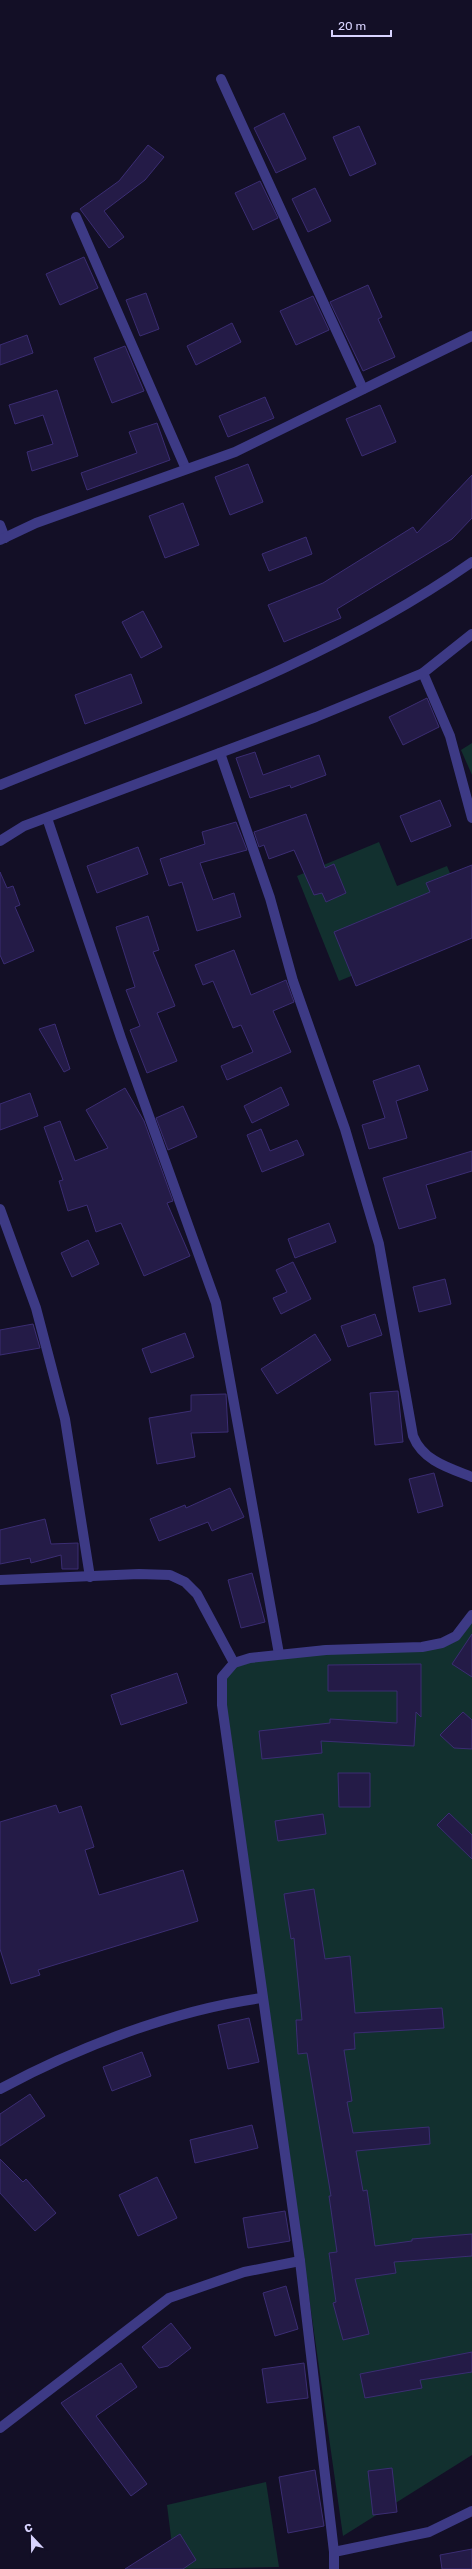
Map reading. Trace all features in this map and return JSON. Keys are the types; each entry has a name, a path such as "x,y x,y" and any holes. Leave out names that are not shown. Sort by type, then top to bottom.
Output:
{"street":[{"path":"221,79 363,389"},
{"path":"76,217 186,469"},
{"path":"0,525 3,539 36,523 235,452 472,336"},
{"path":"0,785 169,717 339,643 472,562"},
{"path":"0,840 24,826 220,753 423,673 472,634"},
{"path":"423,673 450,736 472,818"},
{"path":"220,753 270,898 293,981 345,1129 379,1244 413,1436 418,1447 428,1456 472,1477"},
{"path":"47,818 121,1038 216,1303 279,1654"},
{"path":"0,1209 36,1308 65,1420 90,1577"},
{"path":"0,1580 139,1574 170,1575 185,1582 197,1594 234,1663"},
{"path":"334,2569 334,2552 300,2261 262,1998 235,1786 222,1705 222,1677 234,1663 250,1658 279,1654 422,1646 442,1643 456,1636 472,1616"},
{"path":"0,2089 34,2071 95,2045 220,2004 262,1998"},
{"path":"0,2428 169,2298 244,2272 300,2261"},
{"path":"334,2552 429,2532 472,2511"}],"green space":[{"path":"472,743 472,775 461,750"},
{"path":"379,842 397,886 447,866 472,927 339,981 297,876"},
{"path":"472,1613 472,2455 343,2536 225,1706 227,1672 235,1666 324,1645 421,1646 455,1635"},
{"path":"266,2482 279,2567 175,2569 167,2505"}],"building":[{"path":"284,113 306,159 276,173 254,128"},
{"path":"359,126 376,164 350,176 333,137"},
{"path":"148,145 164,157 145,180 104,211 124,237 109,248 80,209 119,181"},
{"path":"260,181 278,218 253,230 235,193"},
{"path":"315,188 331,221 308,232 292,199"},
{"path":"84,257 98,288 60,305 46,274"},
{"path":"368,285 382,317 378,319 395,357 363,371 330,302"},
{"path":"146,293 159,329 140,336 126,300"},
{"path":"313,296 329,330 296,345 280,311"},
{"path":"232,323 241,342 196,365 187,346"},
{"path":"27,335 33,353 0,365 0,345"},
{"path":"125,346 144,391 112,403 94,358"},
{"path":"57,390 78,456 32,471 27,452 53,444 43,415 15,424 9,405"},
{"path":"265,397 274,418 228,437 219,416"},
{"path":"380,405 396,442 362,456 346,419"},
{"path":"157,423 170,460 87,490 81,473 137,453 129,432"},
{"path":"248,464 263,502 230,515 215,477"},
{"path":"472,475 472,518 452,539 337,609 341,618 284,642 268,605 323,583 413,527 417,533"},
{"path":"183,503 199,545 165,558 149,516"},
{"path":"306,537 312,554 269,571 262,554"},
{"path":"143,611 162,647 141,658 122,622"},
{"path":"131,674 142,703 85,724 75,695"},
{"path":"427,698 439,727 403,745 389,717"},
{"path":"255,752 263,775 319,755 326,775 291,788 290,785 250,798 236,758"},
{"path":"440,800 451,826 411,842 400,816"},
{"path":"306,814 325,868 334,864 346,893 326,902 322,893 314,895 294,850 269,859 264,845 259,847 254,832"},
{"path":"236,822 247,850 200,863 213,900 234,893 241,917 197,931 182,882 169,886 160,859 205,844 202,832"},
{"path":"138,847 148,874 97,893 87,866"},
{"path":"472,865 472,938 356,986 334,932 430,892 426,883"},
{"path":"0,872 7,888 13,886 20,905 15,907 34,951 4,964 0,955"},
{"path":"148,916 159,950 153,952 175,1006 157,1013 177,1061 147,1073 130,1030 140,1026 126,990 135,987 116,927"},
{"path":"234,950 251,995 286,980 294,1002 273,1011 291,1052 227,1080 221,1066 253,1052 241,1025 233,1028 213,981 203,985 195,965"},
{"path":"55,1024 70,1069 64,1072 39,1029"},
{"path":"419,1065 428,1090 396,1101 407,1138 369,1149 362,1125 385,1118 373,1081"},
{"path":"281,1087 289,1105 252,1123 244,1106"},
{"path":"125,1088 144,1121 173,1201 167,1203 190,1256 144,1276 121,1223 96,1232 87,1205 68,1211 59,1181 63,1180 44,1127 60,1121 75,1161 108,1148 86,1110"},
{"path":"30,1093 38,1116 0,1130 0,1104"},
{"path":"183,1106 197,1137 168,1150 156,1118"},
{"path":"261,1129 270,1151 297,1140 304,1155 262,1172 247,1135"},
{"path":"472,1151 472,1171 426,1185 436,1218 399,1229 383,1178"},
{"path":"329,1223 336,1242 295,1258 288,1239"},
{"path":"88,1240 99,1264 72,1277 61,1253"},
{"path":"293,1262 311,1299 281,1314 273,1298 287,1292 276,1270"},
{"path":"445,1279 451,1304 419,1312 413,1287"},
{"path":"375,1314 382,1335 348,1347 341,1326"},
{"path":"33,1324 40,1348 0,1355 0,1330"},
{"path":"185,1333 194,1357 151,1373 142,1349"},
{"path":"315,1334 331,1360 277,1394 261,1369"},
{"path":"398,1391 403,1442 375,1445 370,1393"},
{"path":"226,1394 228,1432 191,1433 195,1457 157,1464 149,1418 191,1411 191,1395"},
{"path":"434,1473 443,1506 418,1513 409,1479"},
{"path":"230,1488 244,1517 212,1531 208,1522 159,1541 150,1519 185,1505 186,1508"},
{"path":"45,1519 51,1544 78,1543 78,1569 62,1569 61,1555 31,1563 30,1558 0,1564 0,1530"},
{"path":"252,1573 265,1622 241,1628 228,1580"},
{"path":"472,1634 472,1677 452,1664"},
{"path":"421,1664 421,1717 416,1712 414,1746 321,1741 322,1753 262,1759 259,1731 330,1723 330,1719 397,1723 397,1691 328,1691 328,1665"},
{"path":"177,1673 187,1703 121,1725 111,1695"},
{"path":"463,1712 472,1720 472,1749 454,1748 440,1735"},
{"path":"338,1773 370,1773 370,1807 339,1807"},
{"path":"56,1805 59,1813 81,1806 94,1847 85,1850 99,1895 183,1870 198,1921 38,1970 40,1975 11,1984 0,1949 0,1822"},
{"path":"449,1813 472,1835 472,1859 437,1825"},
{"path":"323,1814 326,1834 278,1841 275,1821"},
{"path":"314,1889 325,1959 350,1956 355,2013 442,2008 444,2028 354,2033 355,2049 344,2050 352,2101 347,2102 353,2133 429,2127 430,2144 356,2151 363,2191 367,2190 375,2246 412,2241 412,2239 472,2234 472,2256 394,2262 396,2273 355,2279 369,2334 343,2340 333,2303 336,2302 329,2253 337,2252 329,2196 331,2196 307,2053 298,2054 296,2020 302,2020 294,1938 291,1939 284,1894"},
{"path":"249,2018 259,2062 228,2069 218,2025"},
{"path":"142,2052 151,2076 112,2091 103,2067"},
{"path":"30,2094 45,2116 0,2146 0,2114"},
{"path":"252,2125 258,2148 195,2163 190,2140"},
{"path":"0,2159 23,2182 26,2179 56,2213 35,2231 0,2193"},
{"path":"157,2177 177,2218 138,2236 119,2195"},
{"path":"285,2211 290,2241 248,2248 243,2218"},
{"path":"286,2286 298,2329 275,2336 263,2293"},
{"path":"171,2323 191,2348 168,2366 159,2368 142,2347"},
{"path":"472,2352 472,2372 420,2380 422,2388 365,2398 360,2374"},
{"path":"121,2363 137,2387 96,2416 147,2484 131,2496 61,2403"},
{"path":"304,2363 308,2398 267,2403 262,2369"},
{"path":"392,2468 397,2512 373,2515 368,2471"},
{"path":"315,2470 324,2526 288,2533 279,2477"},
{"path":"180,2534 196,2560 183,2569 125,2569"},
{"path":"472,2549 472,2569 442,2569 440,2555"}]}
